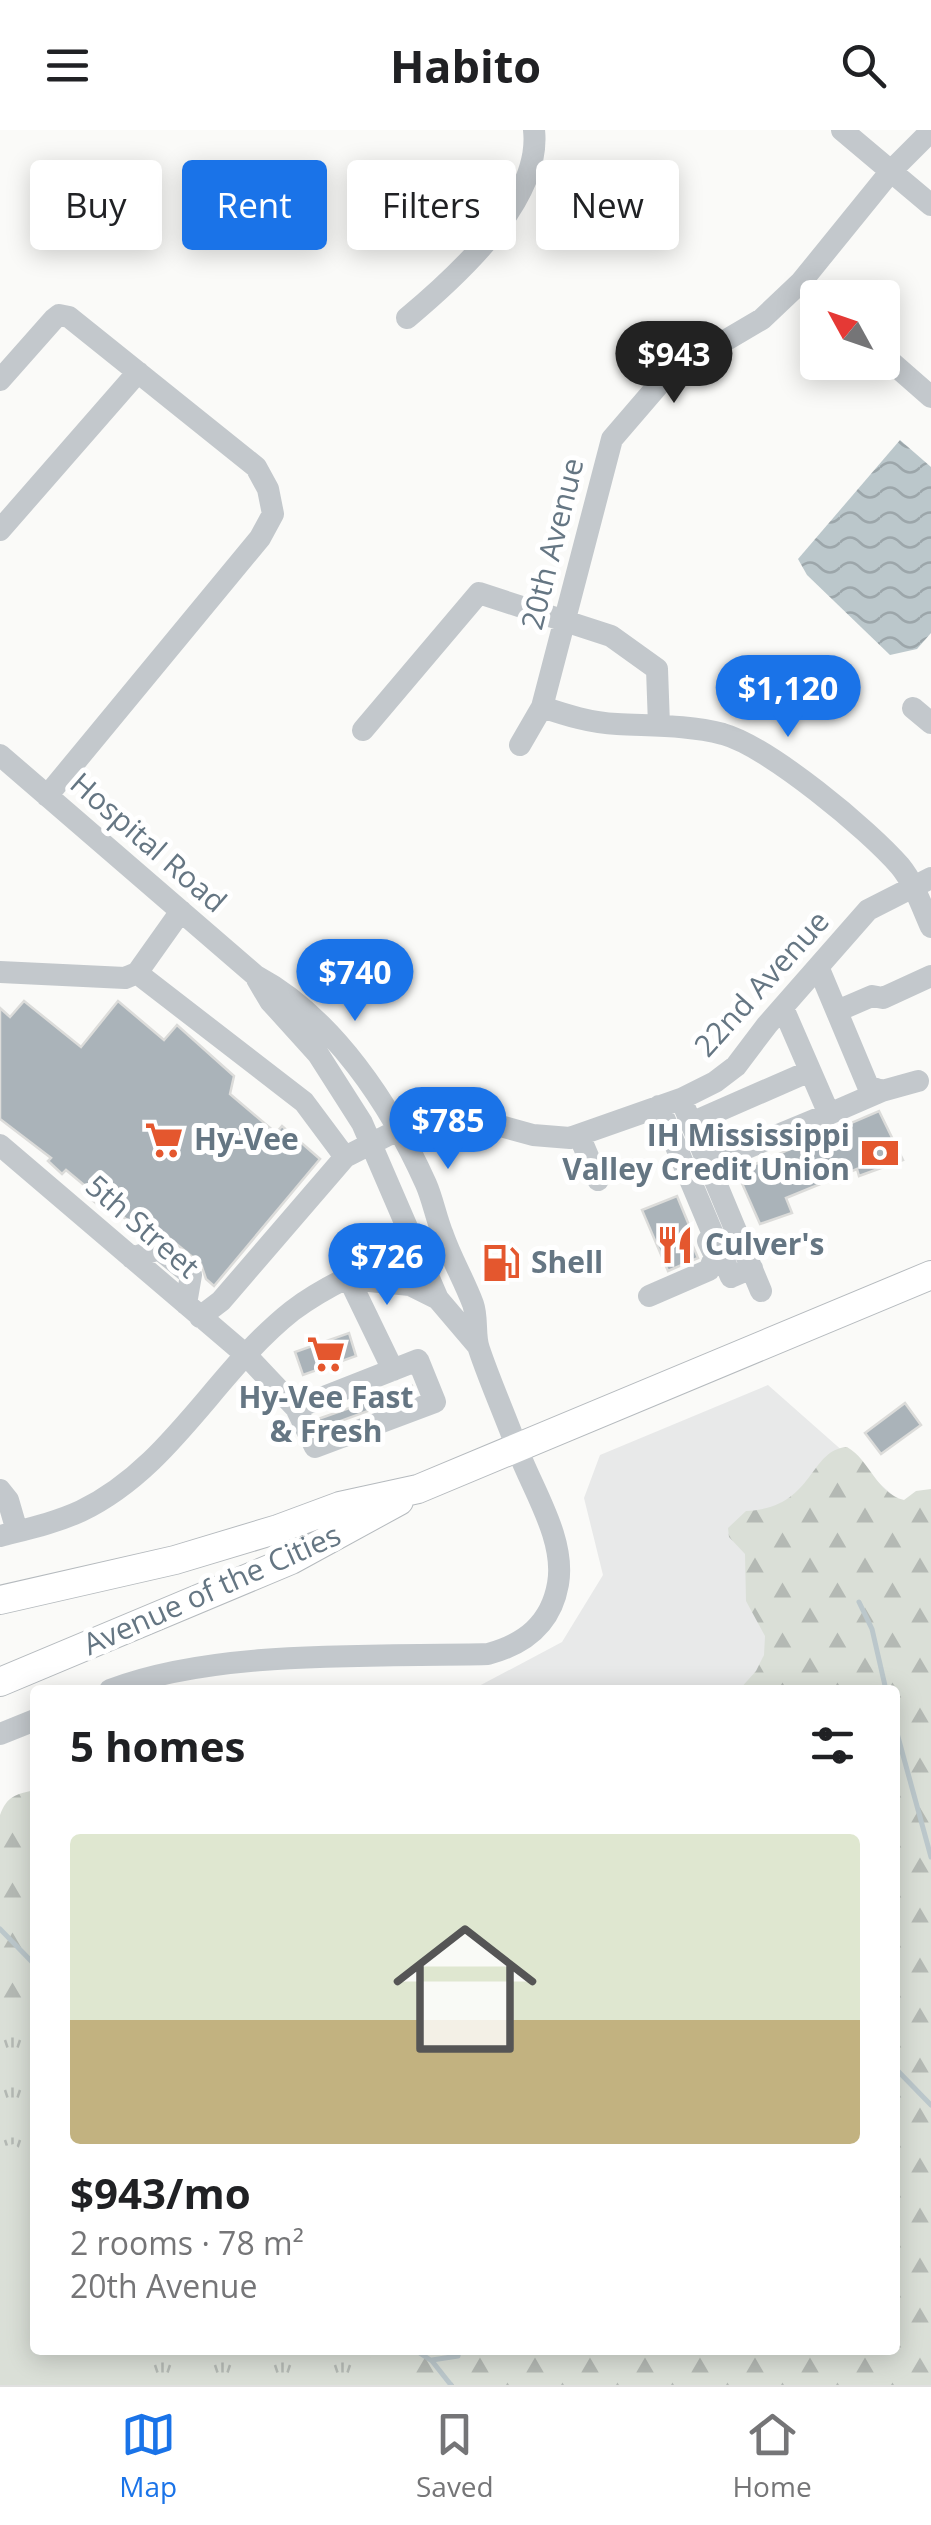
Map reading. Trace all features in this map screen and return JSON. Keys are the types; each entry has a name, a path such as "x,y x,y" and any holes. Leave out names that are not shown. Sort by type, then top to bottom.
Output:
{"main road":[{"name":"Avenue of the Cities","path":"607,1410 931,1276"},
{"name":"Avenue of the Cities","path":"0,1682 291,1560 418,1489 822,1320"},
{"name":"Avenue of the Cities","path":"0,1600 176,1560 340,1506 418,1489"}],"street":[{"path":"407,318 458,272 520,194 534,156 534,130"},
{"path":"842,130 931,205"},
{"name":"20th Avenue","path":"817,280 891,171 931,130"},
{"name":"20th Avenue","path":"520,745 542,707 612,439 667,375 800,296"},
{"path":"0,380 59,315 70,317 256,466 268,489 273,514 260,538 47,796"},
{"path":"900,370 931,397"},
{"path":"0,530 138,372"},
{"path":"363,730 479,593 612,636 657,669 659,725"},
{"path":"542,707 613,724 659,725 725,735 751,746 855,824 922,883 931,927"},
{"path":"913,708 931,724"},
{"name":"Hospital Road","path":"0,755 256,976 280,989 333,1039 369,1085 398,1130 426,1186 474,1308 478,1346 517,1448"},
{"name":"22nd Avenue","path":"345,1156 426,1118 460,1115 533,1136 570,1138 670,1103 715,1082 736,1066 868,910 922,883"},
{"path":"0,972 125,978 138,973 181,911"},
{"path":"818,969 868,1086 882,1092"},
{"path":"138,973 304,1102 345,1156 221,1301 193,1310"},
{"name":"Hospital Road","path":"256,976 270,1001 326,1066 372,1143 438,1299 478,1346"},
{"path":"837,1011 872,996 884,998 931,976"},
{"path":"782,1008 829,1114"},
{"path":"691,1123 810,1072"},
{"path":"708,1164 882,1092 918,1081"},
{"path":"670,1103 691,1123 742,1272"},
{"path":"649,1296 709,1270 715,1256 674,1163 676,1144 670,1103"},
{"path":"579,1134 598,1180"},
{"path":"676,1144 742,1272 761,1290"},
{"name":"5th Street","path":"0,1145 246,1355 296,1408 316,1447 435,1402 418,1360 393,1370"},
{"path":"0,1490 8,1500 9,1534 81,1511 136,1475 170,1443 246,1355 294,1310 443,1236"},
{"path":"349,1280 410,1285 438,1299"},
{"path":"296,1408 393,1370 349,1280"},
{"name":"Avenue of the Cities","path":"127,1685 170,1672 240,1663 488,1654 510,1648 539,1628 549,1615 559,1582 557,1550 517,1448"},
{"path":"0,1734 30,1722"}],"shaded area":[{"path":"768,1385 931,1529 931,2385 900,2355 900,1685 481,1685 562,1642 603,1575 584,1498 600,1455"}],"green space":[{"path":"847,1447 855,1453 894,1496 904,1500 916,1491 931,1489 931,2385 246,2385 237,2355 900,2355 900,1685 743,1685 764,1655 765,1636 746,1601 745,1554 729,1537 728,1528 746,1511 769,1508 785,1500 834,1450"},
{"path":"30,1791 30,2108 0,2081 0,1815 13,1797"},
{"path":"0,2017 30,2044 30,2355 368,2355 401,2385 0,2385"},
{"path":"14,2144 30,2157 30,2355 152,2355 128,2385 28,2385 0,2360 0,2147"}],"water":[{"path":"900,440 931,467 931,633 917,649 890,655 807,575 798,559"}],"building":[{"name":"Hy-Vee","path":"24,1001 81,1047 118,1001 164,1040 177,1025 234,1076 230,1094 276,1133 282,1126 320,1159 214,1286 206,1279 201,1264 168,1237 148,1237 106,1203 102,1208 86,1195 90,1190 66,1170 62,1174 48,1161 51,1158 0,1119 0,1008 10,1017"},
{"path":"879,1111 903,1160 859,1176 857,1169 786,1198 792,1213 760,1224 737,1172"},
{"name":"Culver's","path":"677,1196 698,1258 668,1271 642,1210"},
{"name":"Hy-Vee Fast & Fresh","path":"349,1333 356,1356 303,1375 295,1352"},
{"path":"412,1386 414,1394 322,1428 318,1419"},
{"path":"905,1403 921,1425 881,1454 865,1433"}],"waterway":[{"path":"859,1602 872,1629 885,1685"},
{"path":"900,1744 931,1857"},
{"path":"0,1929 30,1960"},
{"path":"900,2073 931,2105"},
{"path":"423,2355 451,2385"},
{"path":"432,2360 458,2355"}],"place":[{"name":"Hy-Vee","path":"164,1140"},
{"name":"IH Mississippi Valley Credit Union","path":"880,1153"},
{"name":"Culver's","path":"675,1245"},
{"name":"Shell","path":"501,1263"},
{"name":"Hy-Vee Fast & Fresh","path":"326,1354"}]}
